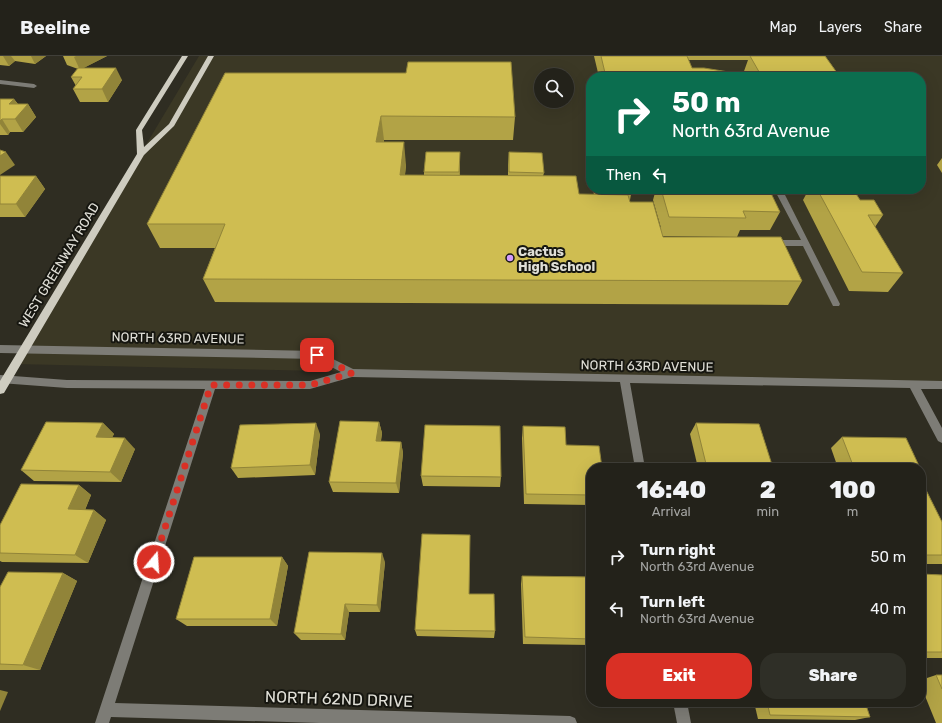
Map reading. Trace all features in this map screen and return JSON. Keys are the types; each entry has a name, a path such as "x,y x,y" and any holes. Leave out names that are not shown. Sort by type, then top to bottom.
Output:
{"main road":[{"path":"141,154 139,130 185,56"},
{"name":"WEST GREENWAY ROAD","path":"0,390 3,379 24,349 141,154 172,125 211,56"}],"street":[{"path":"0,82 34,86"},
{"path":"781,194 836,304"},
{"path":"760,243 806,243"},
{"name":"NORTH 63RD AVENUE","path":"0,349 317,355 352,373"},
{"name":"NORTH 63RD AVENUE","path":"3,379 67,384 310,385 352,373 942,385"},
{"path":"624,378 639,463"},
{"path":"913,384 942,438"},
{"path":"102,723 211,385"},
{"path":"681,707 684,723"},
{"name":"NORTH 62ND DRIVE","path":"107,710 570,723"}],"shaded area":[{"name":"Cactus High School","path":"199,56 942,56 942,385 15,364"}],"building":[{"path":"601,56 687,56 692,68 704,68 729,72 605,72"},
{"path":"750,56 825,56 836,72 759,72"},
{"path":"408,62 511,62 515,117 381,116 376,142 404,142 400,175 576,176 579,194 628,195 630,202 653,202 663,237 781,237 802,281 203,279 225,224 147,224 225,73 406,73"},
{"path":"78,68 116,68 102,89 73,89 82,77 71,77"},
{"path":"0,99 14,99 9,104 28,104 15,119 2,119 0,121"},
{"path":"0,150 6,152 0,156"},
{"path":"426,152 460,152 459,172 424,172"},
{"path":"509,152 542,153 544,173 509,172"},
{"path":"0,176 36,176 16,204 0,204"},
{"path":"662,194 771,194 780,212 743,211 746,218 669,217"},
{"path":"820,194 856,194 860,200 874,200 883,215 868,215 903,273 862,272"},
{"path":"340,421 379,422 376,441 401,442 396,483 329,482"},
{"path":"46,422 103,423 96,437 125,438 110,472 21,470"},
{"path":"316,423 310,465 231,468 240,425"},
{"path":"696,423 759,424 771,463 706,463"},
{"path":"425,425 500,426 501,477 421,476"},
{"path":"523,426 565,427 566,445 599,446 601,463 586,463 586,495 526,494"},
{"path":"842,437 906,438 918,463 852,463"},
{"path":"21,484 79,485 68,509 94,510 75,555 0,553 0,525"},
{"path":"926,490 942,522 942,555 926,555"},
{"path":"422,534 470,535 469,594 494,594 495,631 415,630"},
{"path":"309,552 382,553 377,605 345,604 341,634 294,633"},
{"path":"194,557 282,557 270,619 176,619"},
{"path":"8,572 63,573 23,665 0,664 0,587"},
{"path":"926,574 942,575 942,652 926,652"},
{"path":"522,576 586,577 586,639 525,637"},
{"path":"936,675 942,675 942,689"},
{"path":"768,707 867,707 870,717 770,715"}],"place":[{"name":"Cactus High School","path":"510,258"}],"route":[{"path":"154,562 211,385 310,385 352,373 317,355"}]}
